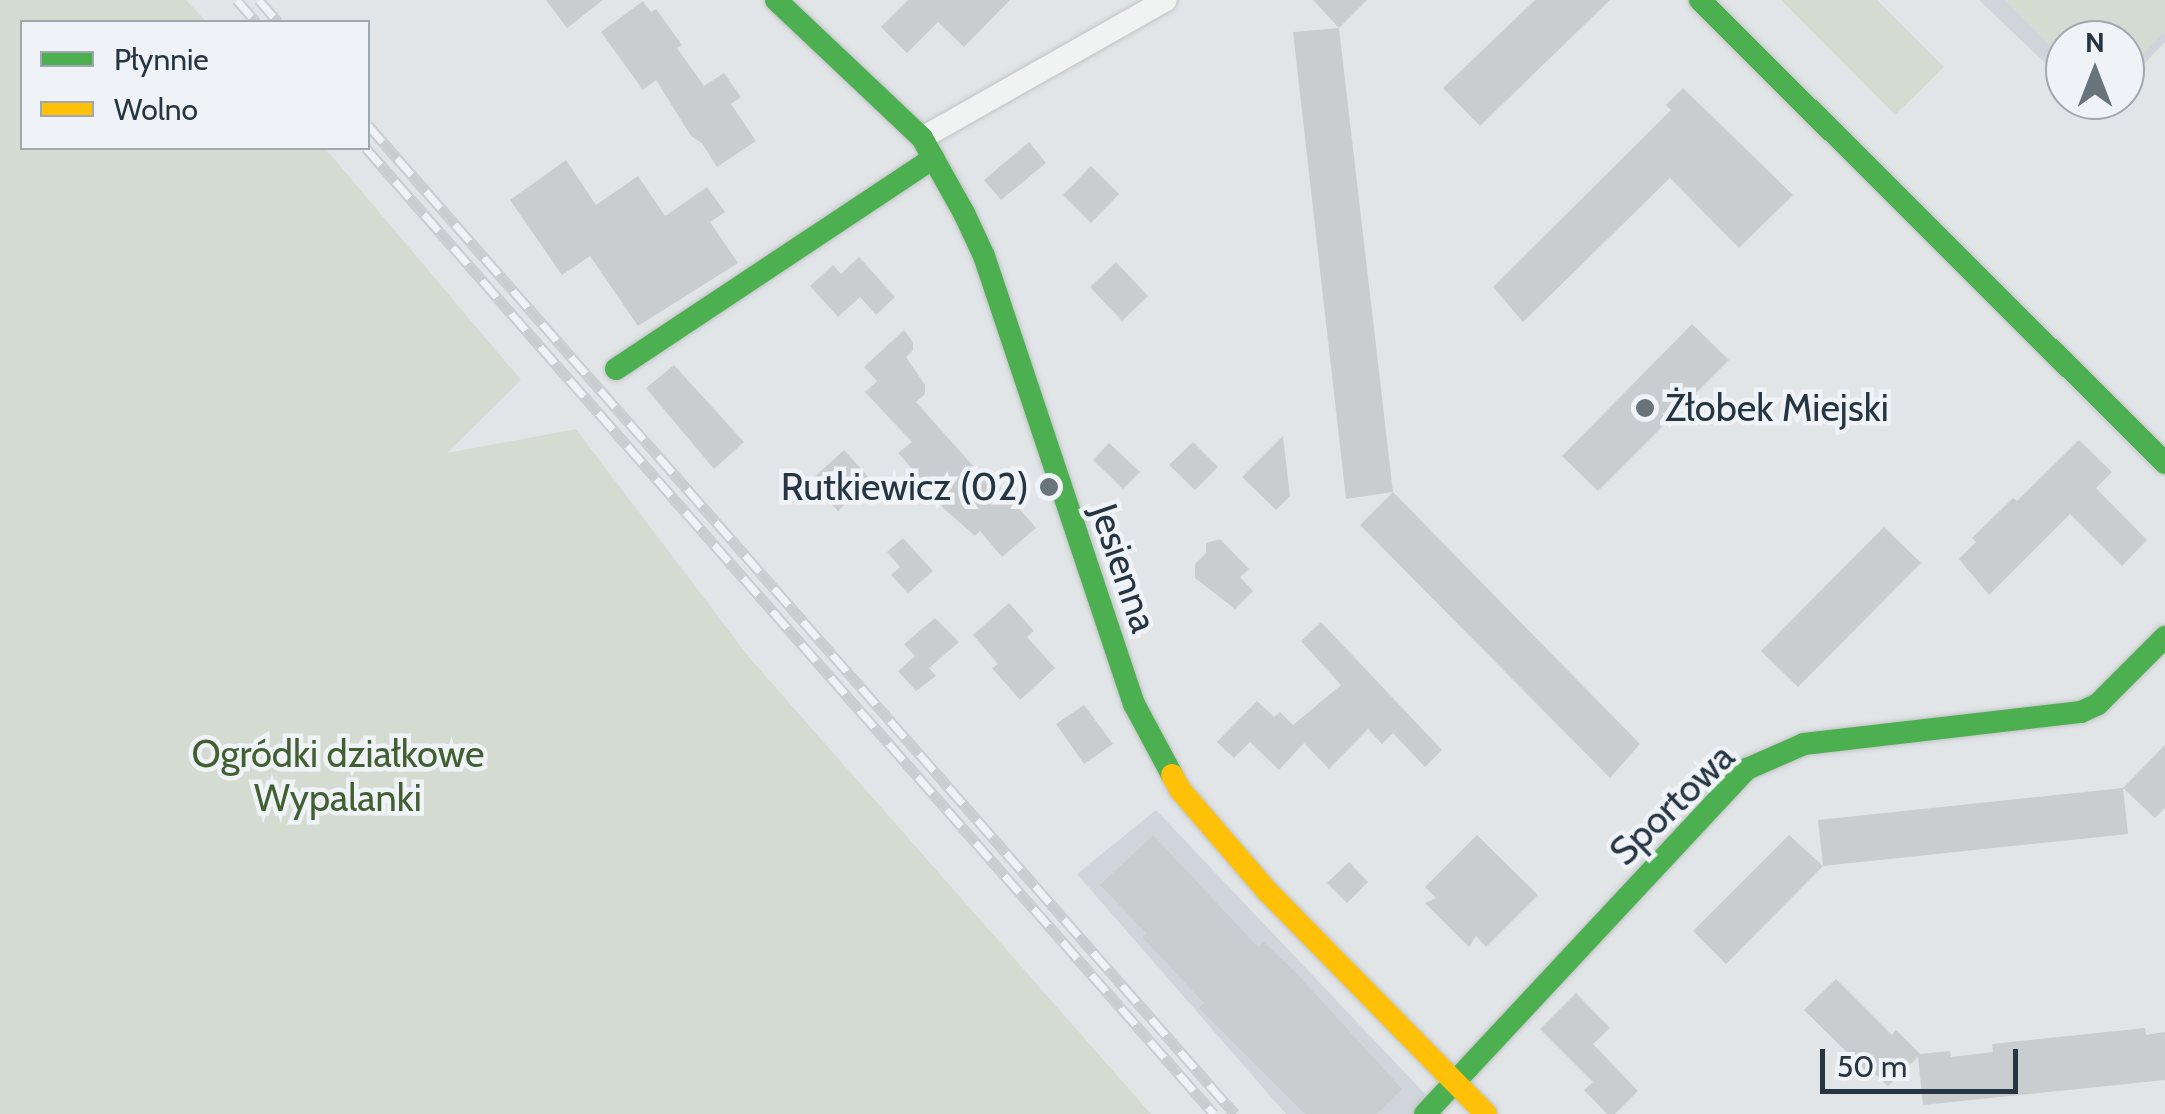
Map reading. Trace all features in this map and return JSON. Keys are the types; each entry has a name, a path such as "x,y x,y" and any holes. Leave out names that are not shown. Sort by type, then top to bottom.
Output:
{"street":[{"name":"Jesienna","path":"776,0 927,148 984,256 1134,704 1182,791 1268,892 1486,1114"},
{"path":"616,370 927,148 1166,0"},
{"path":"1700,0 2165,463"},
{"name":"Sportowa","path":"1425,1114 1456,1084 1550,974 1748,769 1804,744 2081,712 2098,704 2165,637"}],"shaded area":[{"path":"1979,0 2165,0 2165,42 2145,63 2145,20 2045,20 2045,63"},
{"path":"1156,810 1444,1114 1286,1114 1077,874"}],"green space":[{"name":"Ogródki działkowe Wypalanki","path":"0,0 186,0 205,20 20,20 20,150 327,150 521,380 447,453 576,429 748,656 1151,1114 0,1114"},
{"path":"1781,0 1877,0 1944,67 1895,115"},
{"path":"2005,0 2165,0 2165,31 2145,51 2145,20 2045,20 2045,40"}],"building":[{"path":"546,0 603,0 567,28"},
{"path":"908,0 1010,0 964,47 938,22 907,53 881,27"},
{"path":"1313,0 1367,0 1339,28"},
{"path":"1535,0 1610,0 1480,126 1443,88"},
{"path":"643,1 651,12 656,9 682,45 677,48 704,86 724,73 741,97 731,104 756,141 717,167 702,143 691,136 656,80 643,90 601,32"},
{"path":"1339,28 1393,492 1346,499 1293,32"},
{"path":"1683,88 1793,195 1739,248 1670,178 1523,322 1493,287 1671,110 1666,105"},
{"path":"1029,142 1046,163 1001,200 984,180"},
{"path":"566,160 596,205 638,176 665,216 707,187 725,212 710,222 738,263 638,326 590,256 562,275 510,200"},
{"path":"1091,166 1119,194 1091,223 1063,195"},
{"path":"859,257 895,297 876,315 860,297 838,317 810,286 833,265 841,274"},
{"path":"1116,262 1148,296 1122,321 1090,287"},
{"name":"Żłobek Miejski","path":"1692,324 1729,360 1598,491 1562,456"},
{"path":"904,330 913,342 913,350 906,357 925,385 925,394 916,402 991,486 996,482 1036,528 1002,557 980,531 975,536 941,506 944,504 898,453 912,442 865,392 877,381 864,367"},
{"path":"674,365 744,442 714,469 646,388"},
{"path":"1283,436 1290,496 1276,510 1242,477"},
{"path":"2079,440 2112,472 2096,488 2147,540 2122,566 2070,514 1989,595 1959,559 1976,542 1972,538 2013,498 2017,501"},
{"path":"1193,442 1218,467 1195,490 1169,465"},
{"path":"1109,443 1140,472 1123,489 1093,460"},
{"path":"844,450 871,480 838,511 810,481"},
{"path":"1393,492 1640,744 1610,778 1360,525"},
{"path":"1884,527 1921,563 1798,687 1761,651"},
{"path":"903,538 933,571 908,593 891,575 900,567 887,552"},
{"path":"1220,539 1249,569 1240,577 1253,591 1235,609 1195,578 1195,564 1206,553 1206,543"},
{"path":"1009,603 1034,631 1027,637 1055,668 1020,700 992,668 998,664 973,635"},
{"path":"935,618 959,642 929,668 936,676 916,691 898,671 915,656 904,644"},
{"path":"1321,622 1442,750 1425,767 1393,733 1382,744 1368,729 1329,769 1304,743 1279,770 1250,742 1234,758 1217,742 1257,701 1274,717 1280,712 1293,725 1341,685 1301,641"},
{"path":"1084,705 1113,744 1084,764 1056,724"},
{"path":"2165,745 2165,808 2155,818 2123,788"},
{"path":"2123,788 2128,834 1823,866 1818,820"},
{"path":"1153,835 1258,947 1264,942 1300,977 1402,1089 1377,1114 1305,1114 1199,1008 1204,1003 1100,885"},
{"path":"1477,835 1538,895 1486,947 1476,936 1469,947 1425,903 1436,898 1425,887"},
{"path":"1789,835 1823,866 1726,964 1693,931"},
{"path":"1349,862 1368,882 1347,903 1327,883"},
{"path":"1836,979 1892,1035 1896,1030 1920,1054 1950,1051 1951,1057 1993,1052 1992,1044 2145,1028 2146,1035 2165,1032 2165,1080 1923,1105 1918,1057 1888,1086 1875,1074 1872,1077 1804,1010"},
{"path":"1576,993 1610,1028 1593,1044 1638,1091 1615,1114 1607,1114 1584,1090 1593,1082 1540,1029"}],"railway":[{"path":"237,0 254,20"},
{"path":"259,0 276,20"},
{"path":"370,127 1235,1114"},
{"path":"368,150 1214,1114"}],"traffic: fast":[{"path":"776,0 922,138 964,213 984,256 1134,704 1172,775"},
{"path":"1700,0 2165,463"},
{"path":"616,369 933,158"},
{"path":"1425,1114 1747,769 1804,744 2081,712 2098,704 2165,637"}],"traffic: slow":[{"path":"1172,775 1181,791 1268,892 1486,1114"}],"place":[{"name":"Żłobek Miejski","path":"1645,408"},
{"name":"Rutkiewicz (02)","path":"1049,487"}]}
